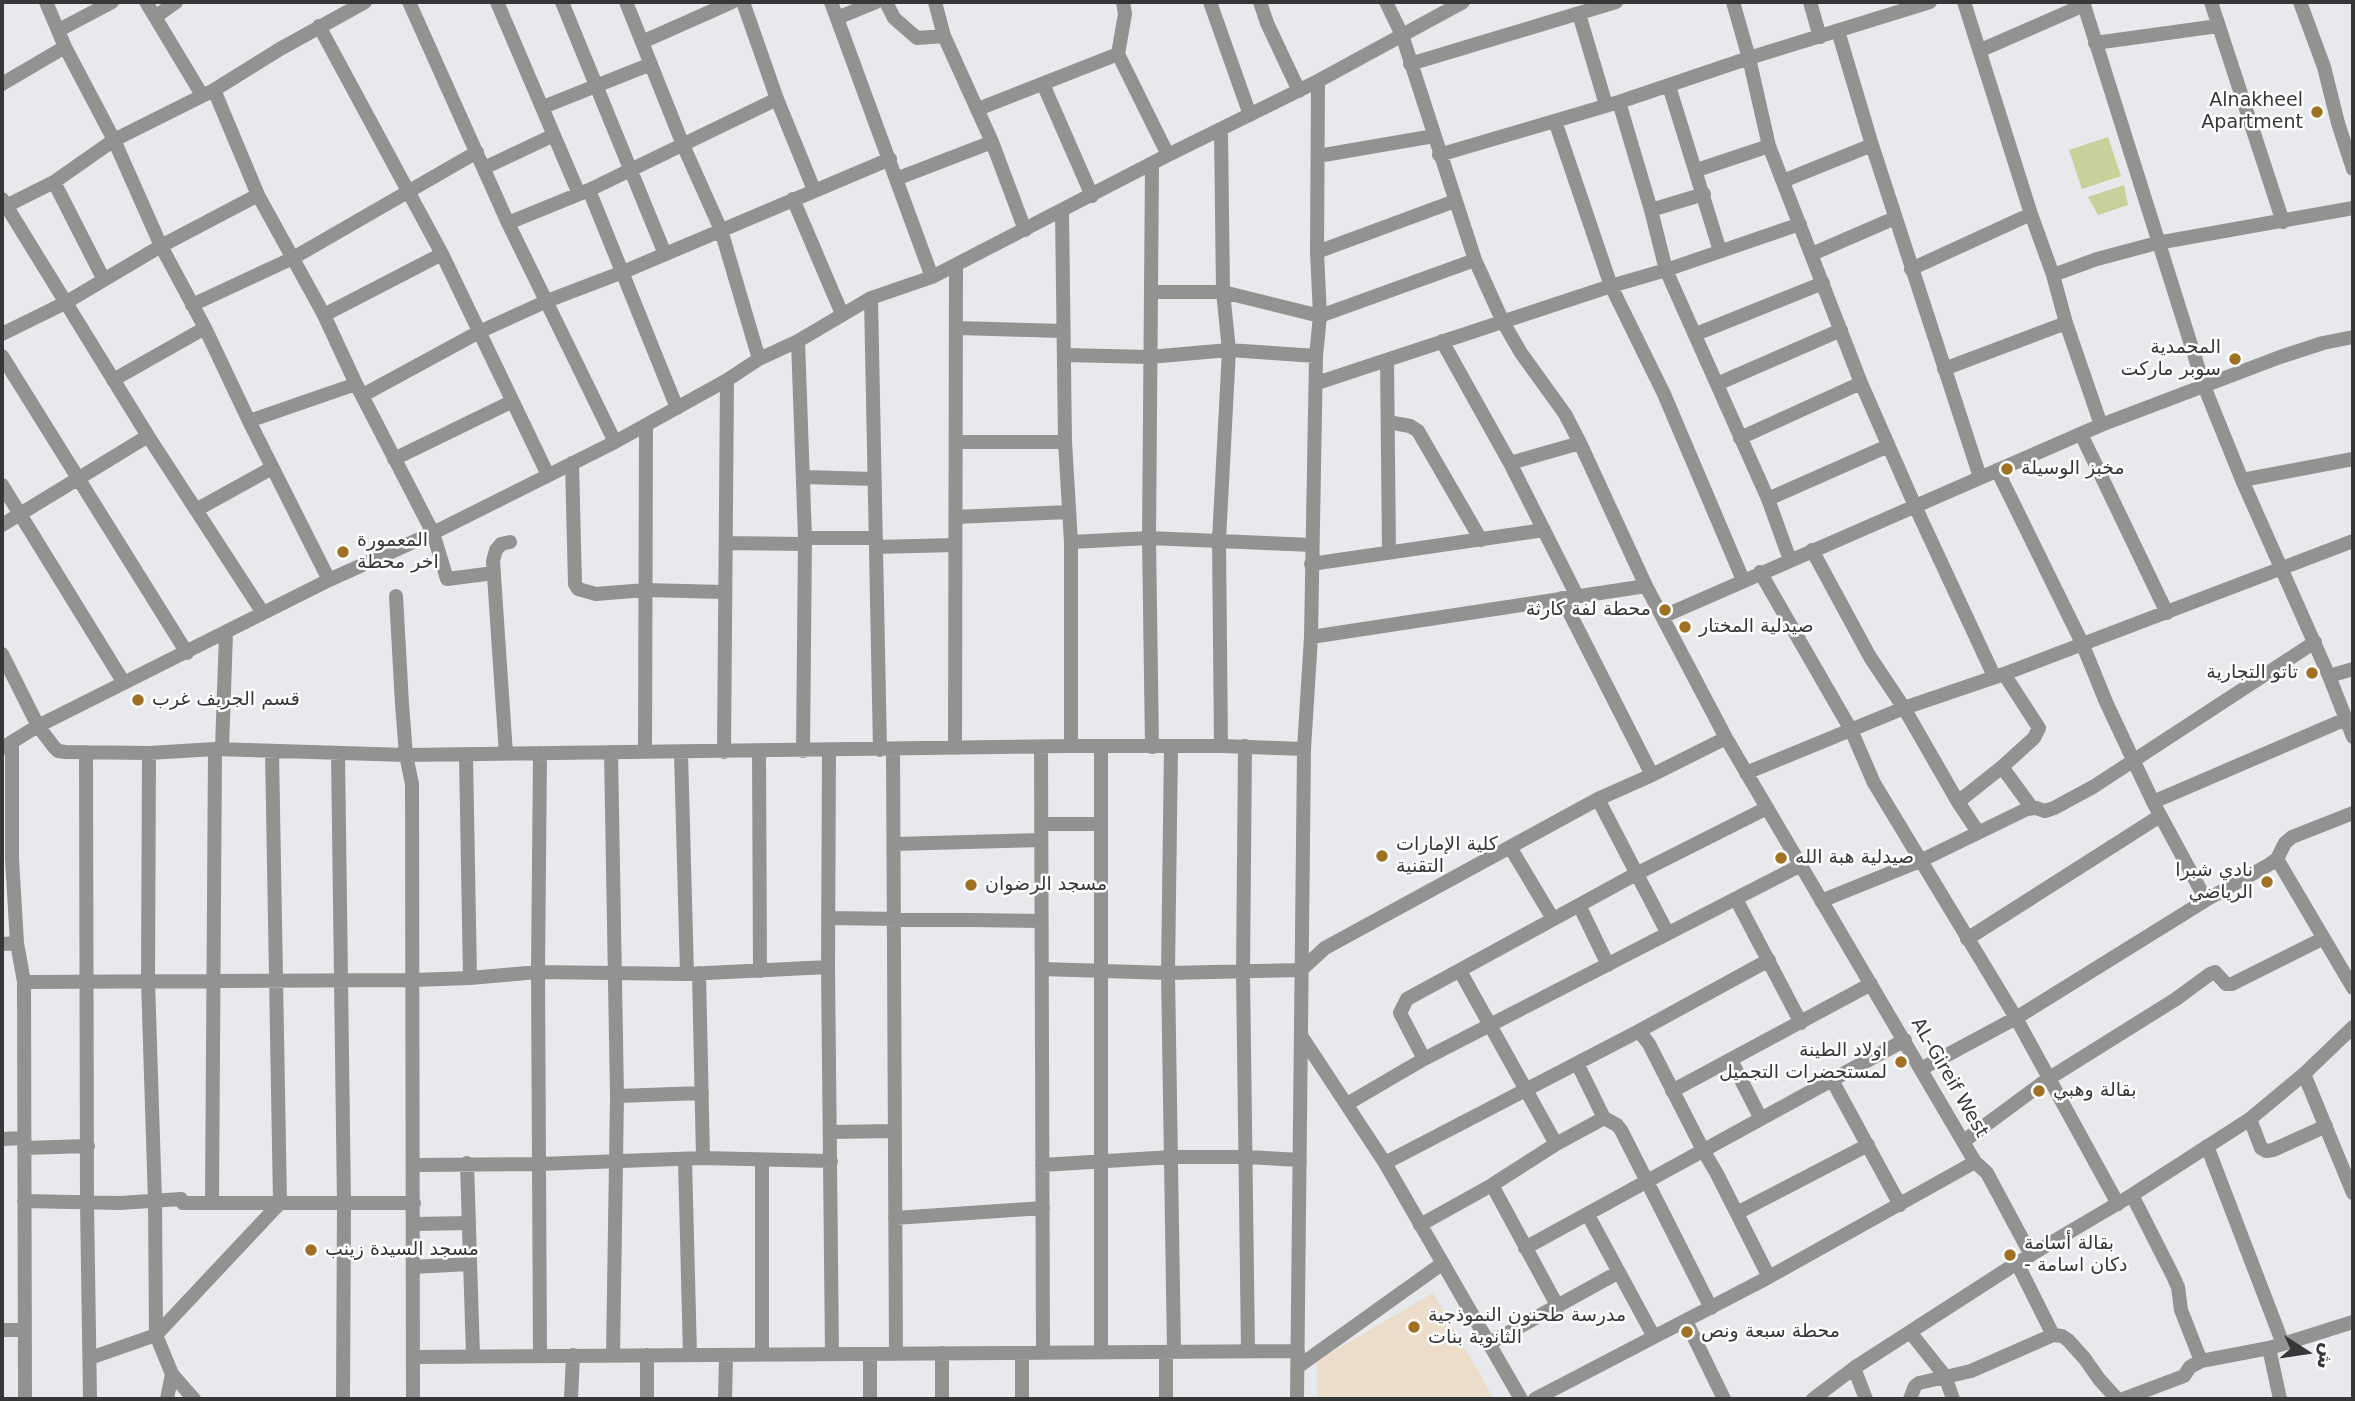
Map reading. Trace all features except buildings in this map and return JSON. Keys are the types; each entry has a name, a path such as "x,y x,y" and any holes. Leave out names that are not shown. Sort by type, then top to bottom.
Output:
{"street":[{"path":"46,2 65,47 114,140 161,246 205,328 329,580"},
{"path":"59,30 112,2"},
{"path":"146,2 208,92 258,195 324,315 359,390 433,533 447,579 494,573"},
{"path":"155,17 176,2"},
{"path":"263,613 148,436 4,202 54,182 114,140 208,92 365,2"},
{"path":"409,2 508,223 615,442"},
{"path":"497,2 554,135 623,272 677,408"},
{"path":"562,2 665,254"},
{"path":"626,2 683,145 721,230 759,359"},
{"path":"642,42 712,6 732,2"},
{"path":"743,2 777,99 814,190"},
{"path":"831,2 932,277"},
{"path":"837,18 876,2"},
{"path":"886,2 894,18 917,38 944,36"},
{"path":"935,2 944,36 992,142 1025,230"},
{"path":"1123,2 1125,14 1118,54 1168,155"},
{"path":"1210,2 1250,115"},
{"path":"1260,2 1299,91"},
{"name":"AL-Gireif West","path":"1386,2 1402,35 1475,260 1503,322 1580,443 1646,586 1726,738 1975,1162 1769,1277 1535,1399"},
{"path":"25,1399 24,982 9,943 7,745 38,726 329,580 433,533 615,442 871,298 932,277 956,265 1168,155 1299,91 1463,2"},
{"path":"1410,64 1616,2"},
{"path":"1733,2 1769,146 1861,383 1915,506 1999,675 2039,728 2034,738 1958,802"},
{"path":"1810,2 1821,37"},
{"path":"1440,155 1612,104 1821,37 1884,9 1930,2"},
{"path":"1964,2 2101,425"},
{"path":"2211,2 2283,222"},
{"path":"2301,2 2324,67 2353,169"},
{"path":"1980,50 2084,3 2204,386 2242,480 2315,642 2353,737"},
{"path":"1579,14 1651,210 1666,270 1768,499 1790,560"},
{"path":"320,26 442,254 548,475"},
{"path":"2095,43 2218,26"},
{"path":"1838,31 1911,269 1980,477"},
{"path":"2,84 65,47"},
{"path":"978,109 1118,54"},
{"path":"543,107 651,64"},
{"path":"1297,1399 1304,749 1311,637 1320,316 1317,252 1318,81"},
{"path":"1043,84 1092,196"},
{"path":"1669,86 1720,251"},
{"path":"508,223 584,192 777,99"},
{"path":"1555,121 1611,286 1664,394 1743,580"},
{"path":"1221,130 1223,292 1229,351 1219,540 1222,746"},
{"path":"484,169 554,135"},
{"path":"1318,156 1434,135"},
{"path":"896,179 992,142"},
{"path":"1783,181 1872,145"},
{"path":"1697,170 1769,146"},
{"path":"192,305 293,258 477,152"},
{"path":"249,421 359,390 547,301 623,272 890,159"},
{"path":"1152,165 1149,356 1152,747"},
{"path":"54,182 104,280"},
{"path":"1651,210 1704,194"},
{"path":"2,334 65,303 161,246 258,195"},
{"path":"793,199 842,314"},
{"path":"1317,252 1455,201"},
{"path":"1062,211 1065,442 1071,542 1071,746"},
{"path":"2053,275 2097,259 2157,243 2352,213"},
{"path":"1911,269 2031,214"},
{"path":"1812,254 1895,218"},
{"path":"1317,383 1800,224"},
{"path":"324,315 442,254"},
{"path":"1151,292 1223,292 1320,316 1475,260"},
{"path":"956,265 956,748"},
{"path":"1696,334 1823,283"},
{"path":"871,298 876,543 894,844 896,1353"},
{"path":"1944,369 2066,323"},
{"path":"113,380 205,328"},
{"path":"957,328 1063,331"},
{"path":"1717,384 1841,330"},
{"path":"1664,616 2081,433 2305,349 2353,337"},
{"path":"798,341 805,541 803,751"},
{"path":"1442,341 1510,463 1577,596"},
{"path":"1064,355 1149,356 1229,351 1317,356"},
{"path":"2,356 187,653"},
{"path":"1387,360 1389,552"},
{"path":"723,751 727,380"},
{"path":"1740,438 1861,383"},
{"path":"394,459 511,402"},
{"path":"1388,422 1410,426 1418,431 1481,540"},
{"path":"645,752 646,425"},
{"path":"2081,433 2167,613"},
{"path":"2,525 148,436"},
{"path":"956,442 1065,442"},
{"path":"1510,463 1580,443"},
{"path":"1768,499 1888,446"},
{"path":"2242,480 2353,459"},
{"path":"572,463 575,584 578,589 596,594 645,590 724,592"},
{"path":"196,510 272,468"},
{"path":"1997,470 2082,643 2153,802 2206,900"},
{"path":"803,477 874,479"},
{"path":"2,485 124,683"},
{"path":"956,517 1069,512"},
{"path":"1311,564 1544,530"},
{"path":"1071,542 1149,538 1312,545"},
{"path":"726,543 805,541 954,545"},
{"path":"1746,773 1904,708 2167,613 2353,541"},
{"path":"506,754 493,561 501,544 510,542"},
{"path":"1812,550 1870,657 1904,708 1978,832"},
{"path":"1760,572 1851,730 1874,783 2016,1018 2118,1203"},
{"path":"1311,637 1646,586"},
{"path":"396,596 406,755 412,784 413,1399"},
{"path":"1562,598 1652,775"},
{"path":"212,1203 219,749 226,633"},
{"path":"1821,901 1920,861 2032,808 2045,811 2054,808 2093,787 2315,642"},
{"path":"2,654 38,726 58,751 149,753 219,749 466,755 1071,746 1245,746 1304,749"},
{"path":"2329,676 2353,669"},
{"path":"2153,802 2346,719"},
{"path":"1042,970 1168,973 1301,970 1325,948 1510,846 1598,799 1726,738"},
{"path":"1245,746 1243,972 1248,1351"},
{"path":"1041,747 1043,1352"},
{"path":"1101,747 1101,1352"},
{"path":"1166,1399 1170,1351 1172,1157 1168,973 1171,747"},
{"path":"90,1358 156,1335 281,1203 272,751"},
{"path":"759,751 760,971"},
{"path":"829,751 832,1354"},
{"path":"86,752 90,1399"},
{"path":"611,752 617,1096 613,1355"},
{"path":"681,752 702,1093 703,1158"},
{"path":"149,753 148,981 156,1335 172,1374 194,1399"},
{"path":"338,753 344,1204 343,1399"},
{"path":"540,753 540,1356"},
{"path":"466,755 470,978"},
{"path":"2001,767 2032,808"},
{"path":"1598,799 1667,932"},
{"path":"1424,1059 1400,1013 1407,999 1580,907 1636,874 1767,808"},
{"path":"1921,1069 2016,1018 2277,859 2292,836 2353,813"},
{"path":"1967,939 2160,816"},
{"path":"1041,824 1100,824"},
{"path":"894,844 1041,840"},
{"path":"1510,846 1553,919"},
{"path":"2277,859 2353,988"},
{"path":"1347,1104 1424,1059 1801,865"},
{"path":"1737,899 1801,1023"},
{"path":"1580,907 1608,965"},
{"path":"829,918 1041,920"},
{"path":"1964,1141 2048,1079 2176,999 2210,974 2216,972 2226,984 2232,984 2322,939"},
{"path":"1385,1163 1769,960"},
{"path":"24,982 414,980 538,972 693,974 828,967"},
{"path":"1460,971 1556,1144"},
{"path":"1672,1091 1871,984"},
{"path":"1813,1399 1854,1368 2017,1263 2132,1195 2250,1119 2304,1074 2353,1027"},
{"path":"1639,1031 1769,1277"},
{"path":"1302,1037 1385,1163 1521,1399"},
{"path":"1525,1248 1905,1040"},
{"path":"1731,1060 1761,1119"},
{"path":"1577,1063 1604,1118 1621,1130 1711,1308"},
{"path":"2304,1074 2353,1193"},
{"path":"1832,1080 1900,1205"},
{"path":"617,1096 702,1093"},
{"path":"1420,1224 1492,1185 1556,1144 1604,1118"},
{"path":"2250,1119 2261,1148 2266,1151 2326,1125"},
{"path":"830,1132 895,1131"},
{"path":"2,1139 23,1143 88,1146"},
{"path":"1737,1213 1868,1145"},
{"path":"2207,1146 2276,1346 2280,1399"},
{"path":"1042,1164 1172,1157 1300,1160"},
{"path":"414,1165 703,1158 831,1161"},
{"path":"685,1160 690,1355"},
{"path":"762,1160 762,1354"},
{"path":"1975,1162 1987,1174 2031,1255"},
{"path":"467,1163 472,1356"},
{"path":"1492,1185 1558,1307"},
{"path":"2132,1195 2178,1286 2181,1310 2201,1361"},
{"path":"24,1201 87,1203 181,1199 183,1203 414,1203"},
{"path":"895,1218 1043,1208"},
{"path":"1588,1215 1654,1337"},
{"path":"414,1224 468,1223"},
{"path":"2017,1263 2053,1335"},
{"path":"413,1267 469,1264"},
{"path":"1299,1366 1443,1264"},
{"path":"1488,1344 1619,1272"},
{"path":"1686,1321 1724,1399"},
{"path":"2123,1399 2184,1376 2190,1367 2201,1361 2276,1346 2353,1322"},
{"path":"2,1330 24,1330"},
{"path":"1910,1332 1945,1376 1953,1399"},
{"path":"1910,1399 1919,1383 1971,1371 2053,1335 2067,1340 2117,1399"},
{"path":"414,1357 1298,1351"},
{"path":"942,1353 942,1399"},
{"path":"1022,1353 1022,1399"},
{"path":"725,1399 726,1354"},
{"path":"870,1354 870,1399"},
{"path":"647,1355 648,1399"},
{"path":"571,1399 573,1356"},
{"path":"1854,1368 1867,1399"},
{"path":"167,1399 172,1374"}],"shaded area":[{"name":"مدرسة طحنون النموذجية الثانوية بنات","path":"1433,1293 1494,1399 1317,1399 1317,1361"}],"green space":[{"path":"2108,137 2121,176 2082,189 2069,150"},
{"path":"2124,185 2128,205 2098,215 2088,197"}],"place":[{"name":"Alnakheel Apartment","path":"2317,112"},
{"name":"المحمدية سوبر ماركت","path":"2235,359"},
{"name":"مخبز الوسيلة","path":"2007,469"},
{"name":"المعمورة اخر محطة","path":"343,552"},
{"name":"محطة لفة كارثة","path":"1665,610"},
{"name":"صيدلية المختار","path":"1685,627"},
{"name":"تاتو التجارية","path":"2312,673"},
{"name":"قسم الجريف غرب","path":"138,700"},
{"name":"كلية الإمارات التقنية","path":"1382,856"},
{"name":"صيدلية هبة الله","path":"1781,858"},
{"name":"نادي شبرا الرياضي","path":"2267,882"},
{"name":"مسجد الرضوان","path":"971,885"},
{"name":"اولاد الطينة لمستحضرات التجميل","path":"1901,1062"},
{"name":"بقالة وهبي","path":"2039,1091"},
{"name":"مسجد السيدة زينب","path":"311,1250"},
{"name":"بقالة أسامة - دكان اسامة","path":"2010,1255"},
{"name":"مدرسة طحنون النموذجية الثانوية بنات","path":"1414,1327"},
{"name":"محطة سبعة ونص","path":"1687,1332"}]}
